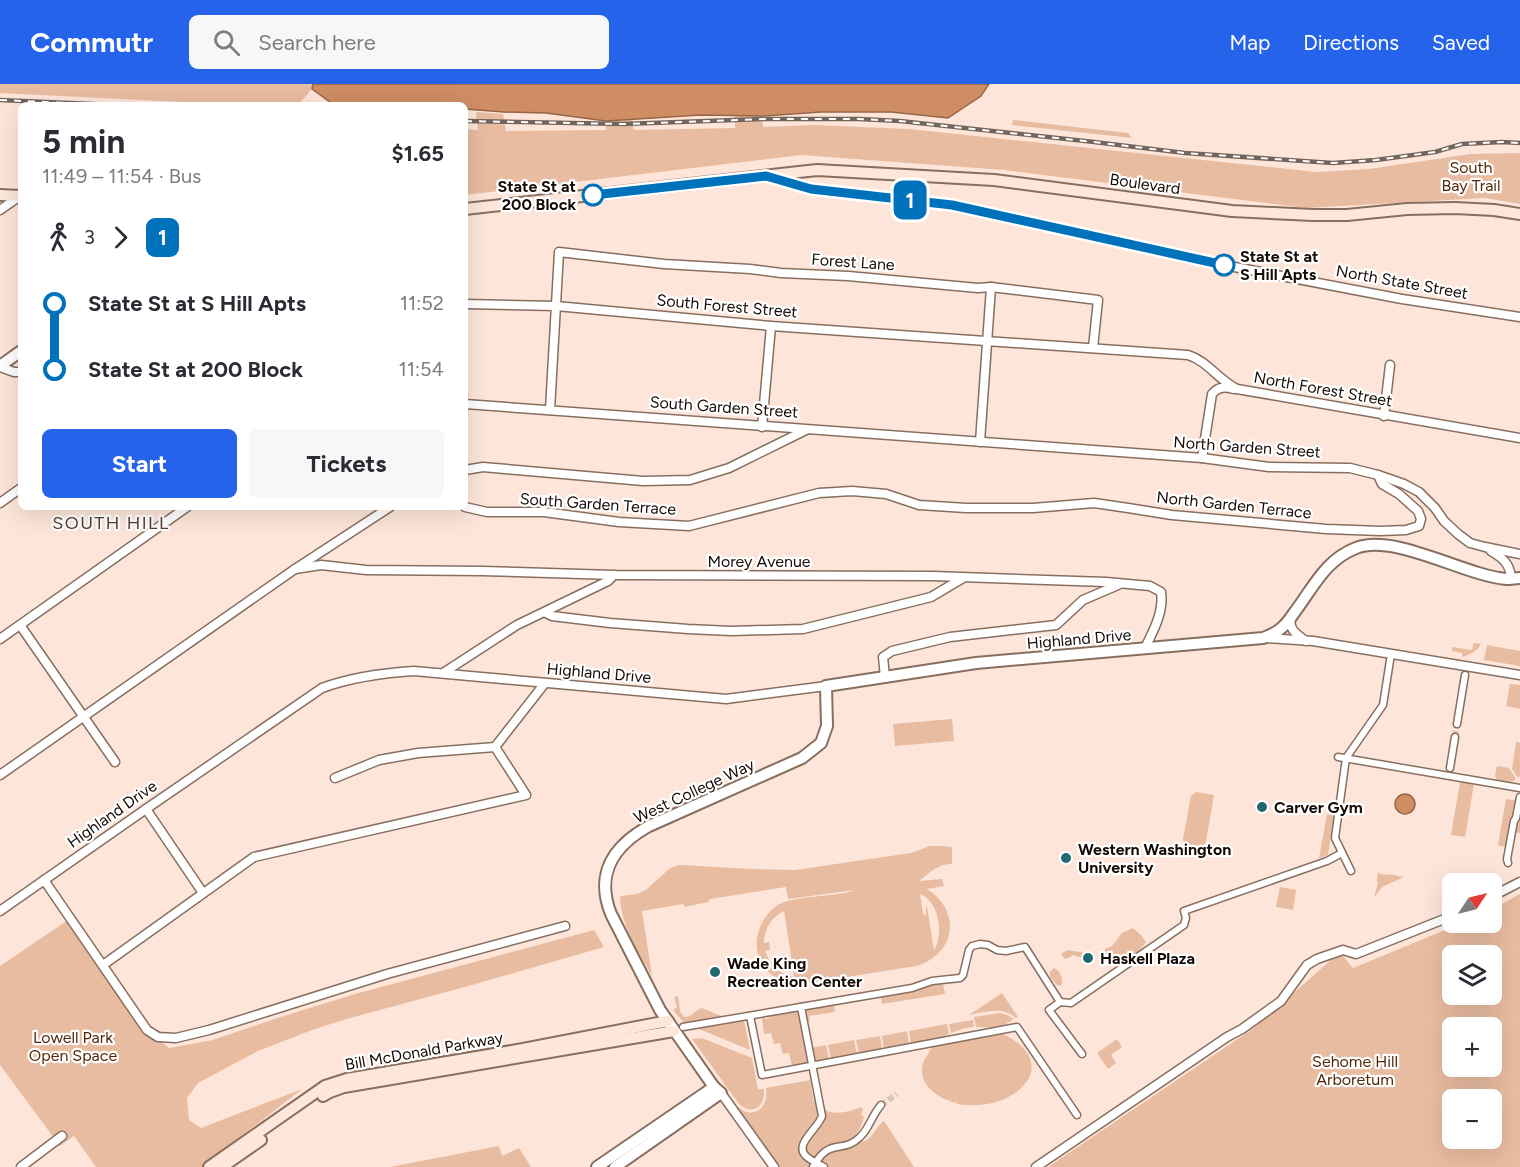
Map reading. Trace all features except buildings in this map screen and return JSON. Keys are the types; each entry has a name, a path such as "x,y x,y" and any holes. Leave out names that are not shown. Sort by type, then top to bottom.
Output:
{"main road":[{"name":"Boulevard","path":"468,209 817,170 994,180 1232,211 1313,215 1455,208 1520,214"},
{"path":"0,195 18,196"},
{"name":"Bill McDonald Parkway","path":"209,1167 325,1086 336,1082 675,1026"},
{"name":"Bill McDonald Parkway","path":"222,1167 320,1098 344,1087 675,1026"}],"street":[{"name":"North State Street","path":"766,176 811,189 952,205 1224,265 1402,299 1520,317"},
{"path":"0,210 18,197"},
{"name":"Forest Lane","path":"556,306 559,252 664,264 848,276 978,288 991,286 1098,300 1094,348"},
{"path":"980,442 991,286"},
{"name":"South Forest Street","path":"468,304 556,306 771,326 987,340"},
{"path":"550,410 556,306"},
{"path":"762,427 771,326"},
{"name":"North Forest Street","path":"987,340 1188,354 1200,359 1237,389 1520,438"},
{"path":"0,367 18,353"},
{"path":"1384,416 1390,365"},
{"path":"1202,458 1212,394 1209,366"},
{"path":"0,367 18,372"},
{"path":"1212,394 1221,387 1237,389"},
{"name":"South Garden Street","path":"468,404 980,442"},
{"path":"468,470 483,467 643,480 690,480 729,468 809,428"},
{"name":"North Garden Street","path":"980,442 1202,458 1269,467 1350,468 1404,484 1419,492 1444,521 1470,543 1520,554"},
{"name":"North Garden Terrace","path":"976,508 1033,508 1094,503 1172,515 1326,529 1381,531 1406,530 1419,526 1421,519 1418,511 1399,494 1382,484 1378,475"},
{"path":"0,503 18,490"},
{"name":"South Garden Terrace","path":"468,508 487,512 544,512 619,522 689,526 819,493 852,491 886,494 919,505 976,508"},
{"path":"0,639 184,510"},
{"path":"0,775 295,569 385,510"},
{"path":"1263,638 1281,629 1333,560 1356,548 1370,544 1388,545 1460,568 1506,579 1515,578"},
{"name":"North Garden Street","path":"1485,547 1505,560 1515,578"},
{"name":"Morey Avenue","path":"295,569 321,565 366,570 964,578 1150,586 1161,591 1163,603 1145,648"},
{"path":"443,673 517,626 608,581 614,575"},
{"path":"546,613 552,616 610,623 688,629 803,629 931,597 964,578"},
{"path":"885,677 883,657 892,651 950,637 1056,625 1083,600 1120,584"},
{"path":"1292,616 1290,626 1292,630 1306,641"},
{"path":"20,625 115,762"},
{"path":"1263,638 1306,641 1520,675"},
{"name":"Highland Drive","path":"0,911 322,688 366,676 414,671 726,699 976,663 1263,638"},
{"path":"1351,871 1335,838 1346,758 1383,705 1391,654"},
{"path":"1457,724 1465,675"},
{"path":"335,778 380,760 399,756 495,747 545,683"},
{"name":"West College Way","path":"718,1090 650,990 608,906 605,879 615,854 649,826 802,758 821,743 827,726 826,686"},
{"path":"1450,768 1455,737"},
{"path":"103,965 254,857 526,795 495,747"},
{"path":"1338,757 1520,788"},
{"path":"1508,863 1520,797"},
{"path":"146,809 204,892"},
{"path":"1082,1054 1049,1010 1060,1002 1071,1003 1184,926 1186,918 1184,910 1327,861 1342,853"},
{"path":"44,880 147,1030 158,1038 176,1038 209,1030 387,974 565,926"},
{"path":"1502,891 1520,882"},
{"path":"1036,1167 1281,1001 1307,965 1317,959 1344,950 1356,954 1442,920"},
{"path":"675,1026 750,1016 912,988 930,982 958,979 962,977 969,950 972,946 980,944 1006,951 1025,947 1060,1002"},
{"path":"801,1007 822,1116 805,1140 803,1148 807,1157 815,1165 824,1167"},
{"path":"750,1016 762,1075 1017,1027 1077,1115"},
{"path":"597,1167 718,1090"},
{"path":"615,1167 718,1090"},
{"path":"718,1090 774,1167"},
{"path":"815,1165 820,1155 829,1149 848,1145 861,1137 881,1105"},
{"path":"21,1167 62,1136"}],"green space":[{"path":"0,84 313,84 312,89 301,102 183,102 0,93"},
{"name":"South Bay Trail","path":"476,112 503,114 506,131 606,130 606,121 632,120 634,130 735,128 735,116 762,116 763,127 815,125 909,129 1317,172 1369,169 1470,154 1520,153 1520,204 1485,198 1306,208 1004,170 801,155 468,195 468,129 478,130"},
{"path":"1013,120 1128,133 1132,138 1012,125"},
{"path":"1475,643 1481,644 1475,651 1462,657 1462,653 1452,651 1452,647 1472,650"},
{"path":"1487,645 1520,651 1520,666 1484,660"},
{"path":"1510,684 1520,685 1520,709 1506,706"},
{"path":"952,719 954,741 895,746 893,724"},
{"path":"1516,742 1520,743 1520,776 1518,778 1512,769"},
{"path":"1497,766 1509,768 1516,779 1512,782 1497,780 1495,776"},
{"path":"1460,782 1474,784 1465,837 1451,835"},
{"path":"1196,792 1214,795 1203,858 1190,852 1183,839 1191,796"},
{"path":"1506,799 1520,801 1520,833 1513,832 1511,848 1498,845"},
{"path":"1327,814 1334,815 1328,855 1319,858"},
{"path":"930,846 952,847 952,864 938,867 919,881 942,879 944,886 927,889 946,909 950,931 940,952 916,966 803,984 783,981 767,971 758,953 758,933 767,915 775,907 792,900 855,890 788,899 786,887 710,899 708,902 685,907 683,904 642,911 652,976 623,918 620,896 637,894 646,890 670,868 680,865 795,870 911,853","holes":["920,894 932,903 938,919 939,935 934,950 927,907 926,916 923,913","784,911 794,976 793,977 776,968 765,951 770,950 769,942 764,943 767,928 772,920"]},
{"path":"1378,872 1404,877 1382,887 1374,898"},
{"path":"1280,887 1296,890 1293,910 1276,907"},
{"name":"Sehome Hill Arboretum","path":"1520,894 1520,1167 1048,1167 1254,1028 1331,960 1343,956 1353,968 1442,931 1502,933 1502,904"},
{"name":"Lowell Park Open Space","path":"68,920 147,1031 169,1048 213,1040 355,994 594,930 604,947 312,1030 258,1051 198,1083 187,1098 189,1120 201,1128 302,1089 202,1167 96,1167 74,1136 60,1146 0,1065 0,966"},
{"path":"1133,928 1146,942 1142,947 1129,958 1112,960 1106,958 1105,949 1112,946 1122,933"},
{"path":"1067,950 1088,955 1082,958 1073,955 1065,959 1061,954"},
{"path":"1054,968 1058,970 1061,977 1060,986 1050,977 1050,972"},
{"path":"943,983 945,994 882,1004 881,997"},
{"path":"1002,993 1018,1017 999,1011 969,1015"},
{"path":"678,996 680,1011 684,1017 702,1008 724,1017 685,1024 673,1010 677,1007 674,997"},
{"path":"834,1005 835,1012 809,1016 810,1021 806,1022 807,1010"},
{"path":"799,1013 810,1063 792,1066 789,1053 783,1054 780,1043 774,1044 771,1033 764,1034 762,1018"},
{"path":"1000,1013 1014,1019 1000,1026 976,1027 974,1017"},
{"path":"973,1020 974,1027 951,1033 949,1024"},
{"path":"744,1021 750,1050 699,1029 700,1028"},
{"path":"947,1024 949,1034 941,1038 911,1043 909,1031"},
{"path":"907,1031 909,1044 884,1049 882,1036"},
{"path":"1000,1033 1026,1051 1032,1067 1030,1076 1015,1093 994,1103 964,1105 956,1104 957,1100 955,1103 951,1102 951,1098 950,1101 942,1098 929,1088 922,1075 922,1068 928,1052 934,1046"},
{"path":"880,1036 882,1049 859,1053 856,1040"},
{"path":"702,1038 752,1058 758,1089 764,1090 764,1096 757,1108 744,1108 739,1104 692,1039"},
{"path":"1117,1039 1122,1047 1111,1055 1116,1063 1108,1069 1097,1053"},
{"path":"854,1040 857,1054 831,1059 828,1045"},
{"path":"826,1045 829,1059 814,1062 811,1048"},
{"path":"810,1080 814,1102 818,1102 820,1117 801,1145 813,1163 811,1167 780,1167 735,1104 745,1111 757,1111 765,1102 766,1088"},
{"path":"861,1107 863,1110 861,1114 864,1117 857,1133 848,1143 815,1159 806,1153 804,1147 823,1109 837,1113"},
{"path":"884,1121 914,1167 828,1167 819,1160 824,1154 867,1140"},
{"path":"499,1146 502,1156 519,1148 531,1167 390,1167"}],"shaded area":[{"path":"313,84 989,84 981,96 948,118 891,112 821,112 764,116 701,115 606,121 546,113 468,109 468,102 330,102 312,89"},
{"path":"1405,794 1412,797 1415,804 1412,811 1405,814 1398,811 1395,804 1398,797"}],"tunnel":[{"path":"1455,737 1457,724"},
{"path":"881,1105 897,1094"}],"railway":[{"path":"0,100 46,102"},
{"path":"468,121 623,124 763,119 859,119 900,121 1185,153 1333,163 1435,152 1462,144 1520,143"}],"bus line":[{"name":"1","path":"593,195 766,176 811,189 952,205 1224,265"}],"place":[{"name":"State St at 200 Block","path":"593,195"},
{"name":"State St at S Hill Apts","path":"1224,265"},
{"name":"Carver Gym","path":"1262,807"},
{"name":"Western Washington University","path":"1066,858"},
{"name":"Haskell Plaza","path":"1088,958"},
{"name":"Wade King Recreation Center","path":"715,972"}],"district":[{"name":"SOUTH HILL","path":"111,523"}]}
